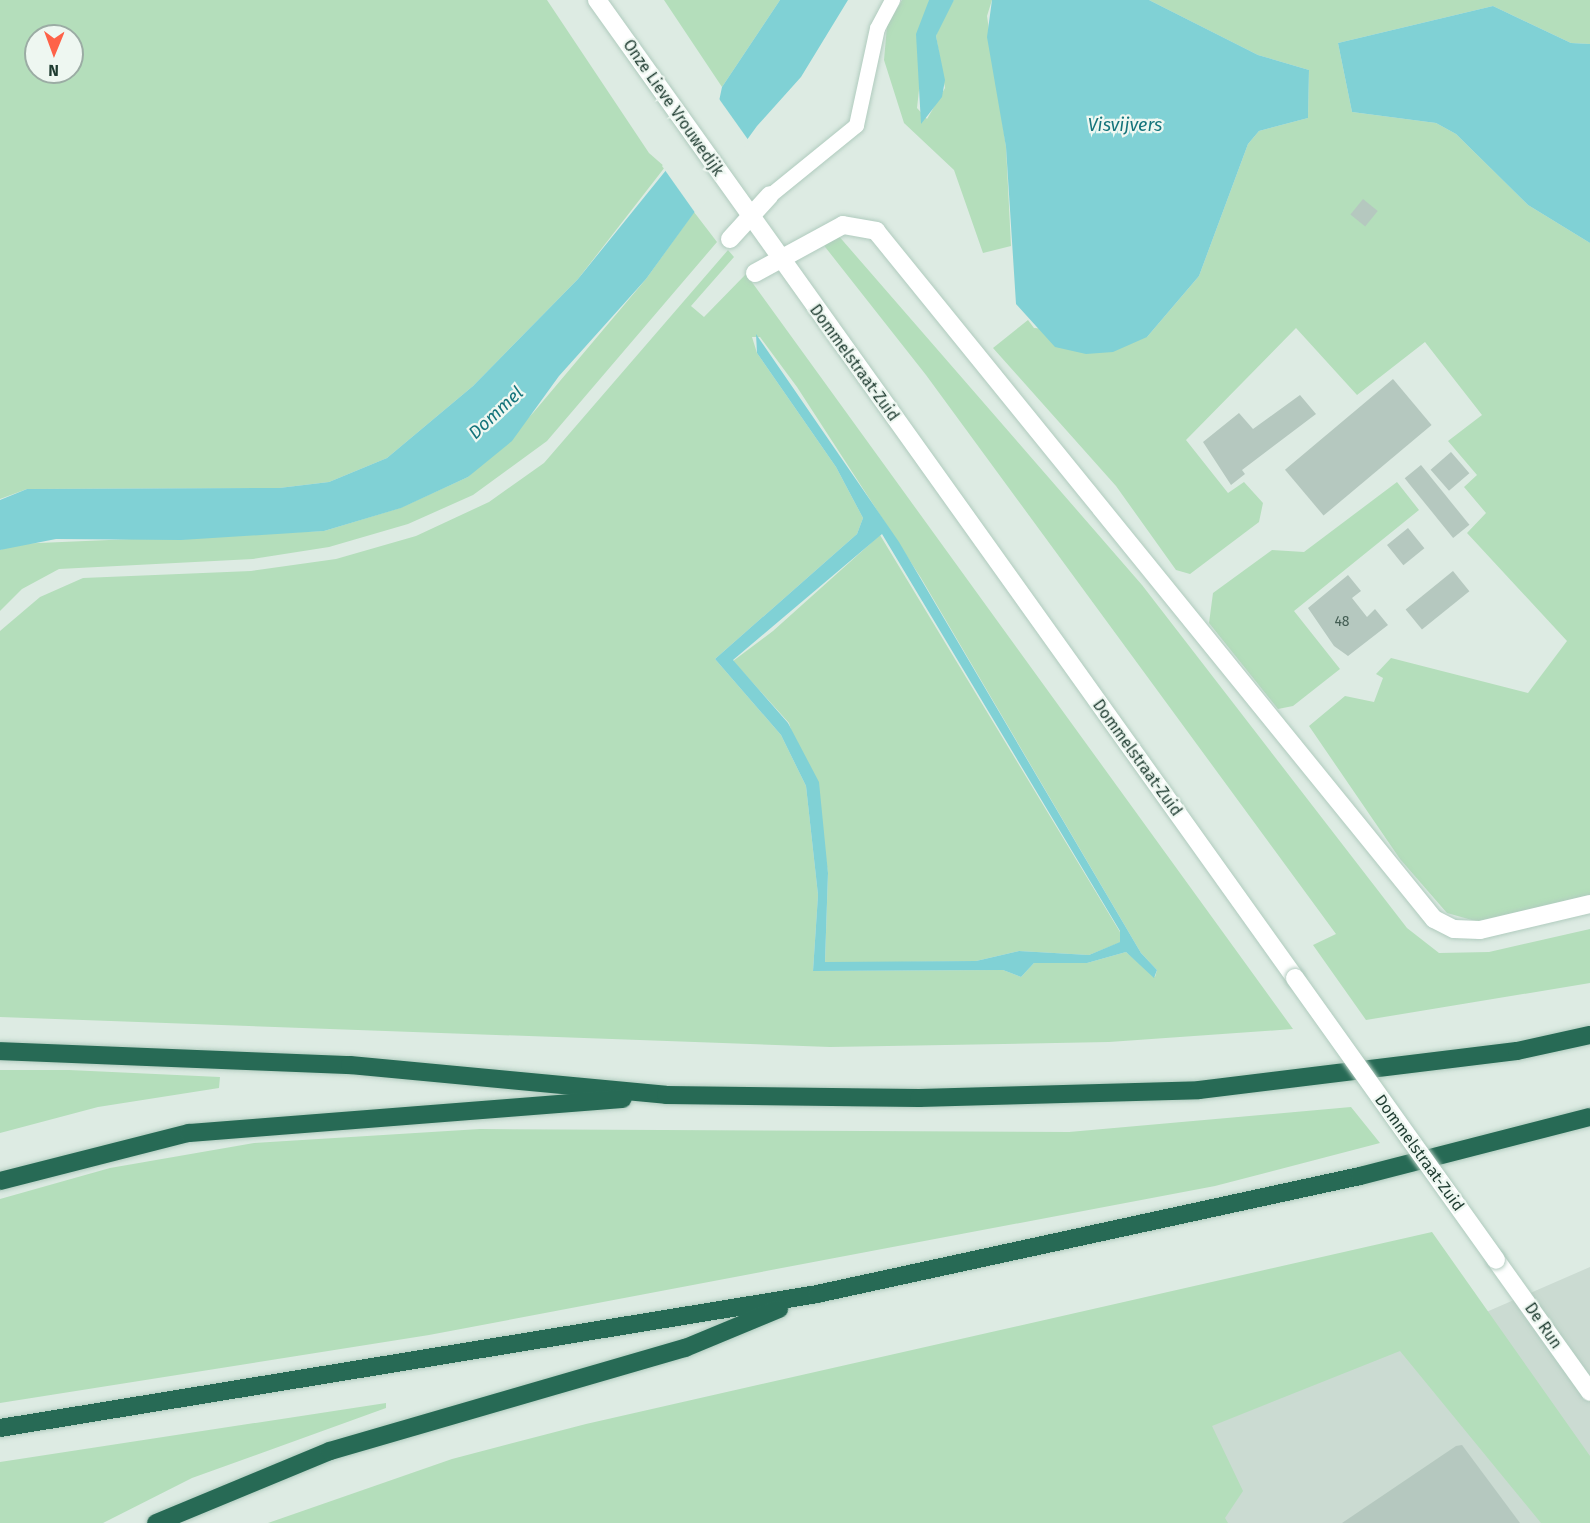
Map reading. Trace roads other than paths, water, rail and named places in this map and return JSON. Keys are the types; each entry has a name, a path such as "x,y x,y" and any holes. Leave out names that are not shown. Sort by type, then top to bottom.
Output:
{"highway":[{"path":"0,1051 350,1065 666,1095 919,1098 1199,1090 1517,1051 1590,1035"},
{"path":"0,1181 189,1133 666,1095"},
{"path":"0,1428 817,1294 1360,1176 1590,1117"},
{"path":"156,1523 330,1451 685,1348 817,1294"}],"main road":[{"name":"Onze Lieve Vrouwedijk","path":"597,0 778,256"},
{"path":"730,239 770,195"},
{"path":"755,273 778,256 843,225 876,231 1434,920 1473,930 1590,904"},
{"name":"Dommelstraat-Zuid","path":"778,256 1496,1260"},
{"name":"De Run","path":"1496,1260 1590,1392"}],"lane":[{"path":"770,195 856,125 877,28 892,0"}],"water":[{"name":"Dommel","path":"780,0 848,0 801,77 757,126 646,279 559,376 512,441 468,477 401,508 324,531 181,540 56,539 0,550 0,500 27,489 279,488 329,482 387,458 473,386 578,279 718,106 722,87"},
{"path":"929,0 954,0 936,36 945,80 942,97 921,124 916,34"},
{"name":"Visvijvers","path":"992,0 1149,0 1258,55 1309,70 1308,118 1259,131 1248,144 1199,276 1147,337 1113,352 1086,354 1055,347 1016,304 1006,147 987,37"},
{"path":"1493,6 1571,43 1590,44 1590,243 1528,205 1456,134 1436,123 1352,112 1338,43"},
{"path":"756,334 899,542 1141,953 1157,970 1154,978 1126,952 1087,963 1034,963 1021,977 1003,970 813,971 818,895 806,786 781,735 715,659 857,534 863,518 836,467 757,353","holes":["882,534 1120,931 1120,942 1089,955 1019,951 976,961 825,962 828,873 819,782 788,723 733,660"]}]}
